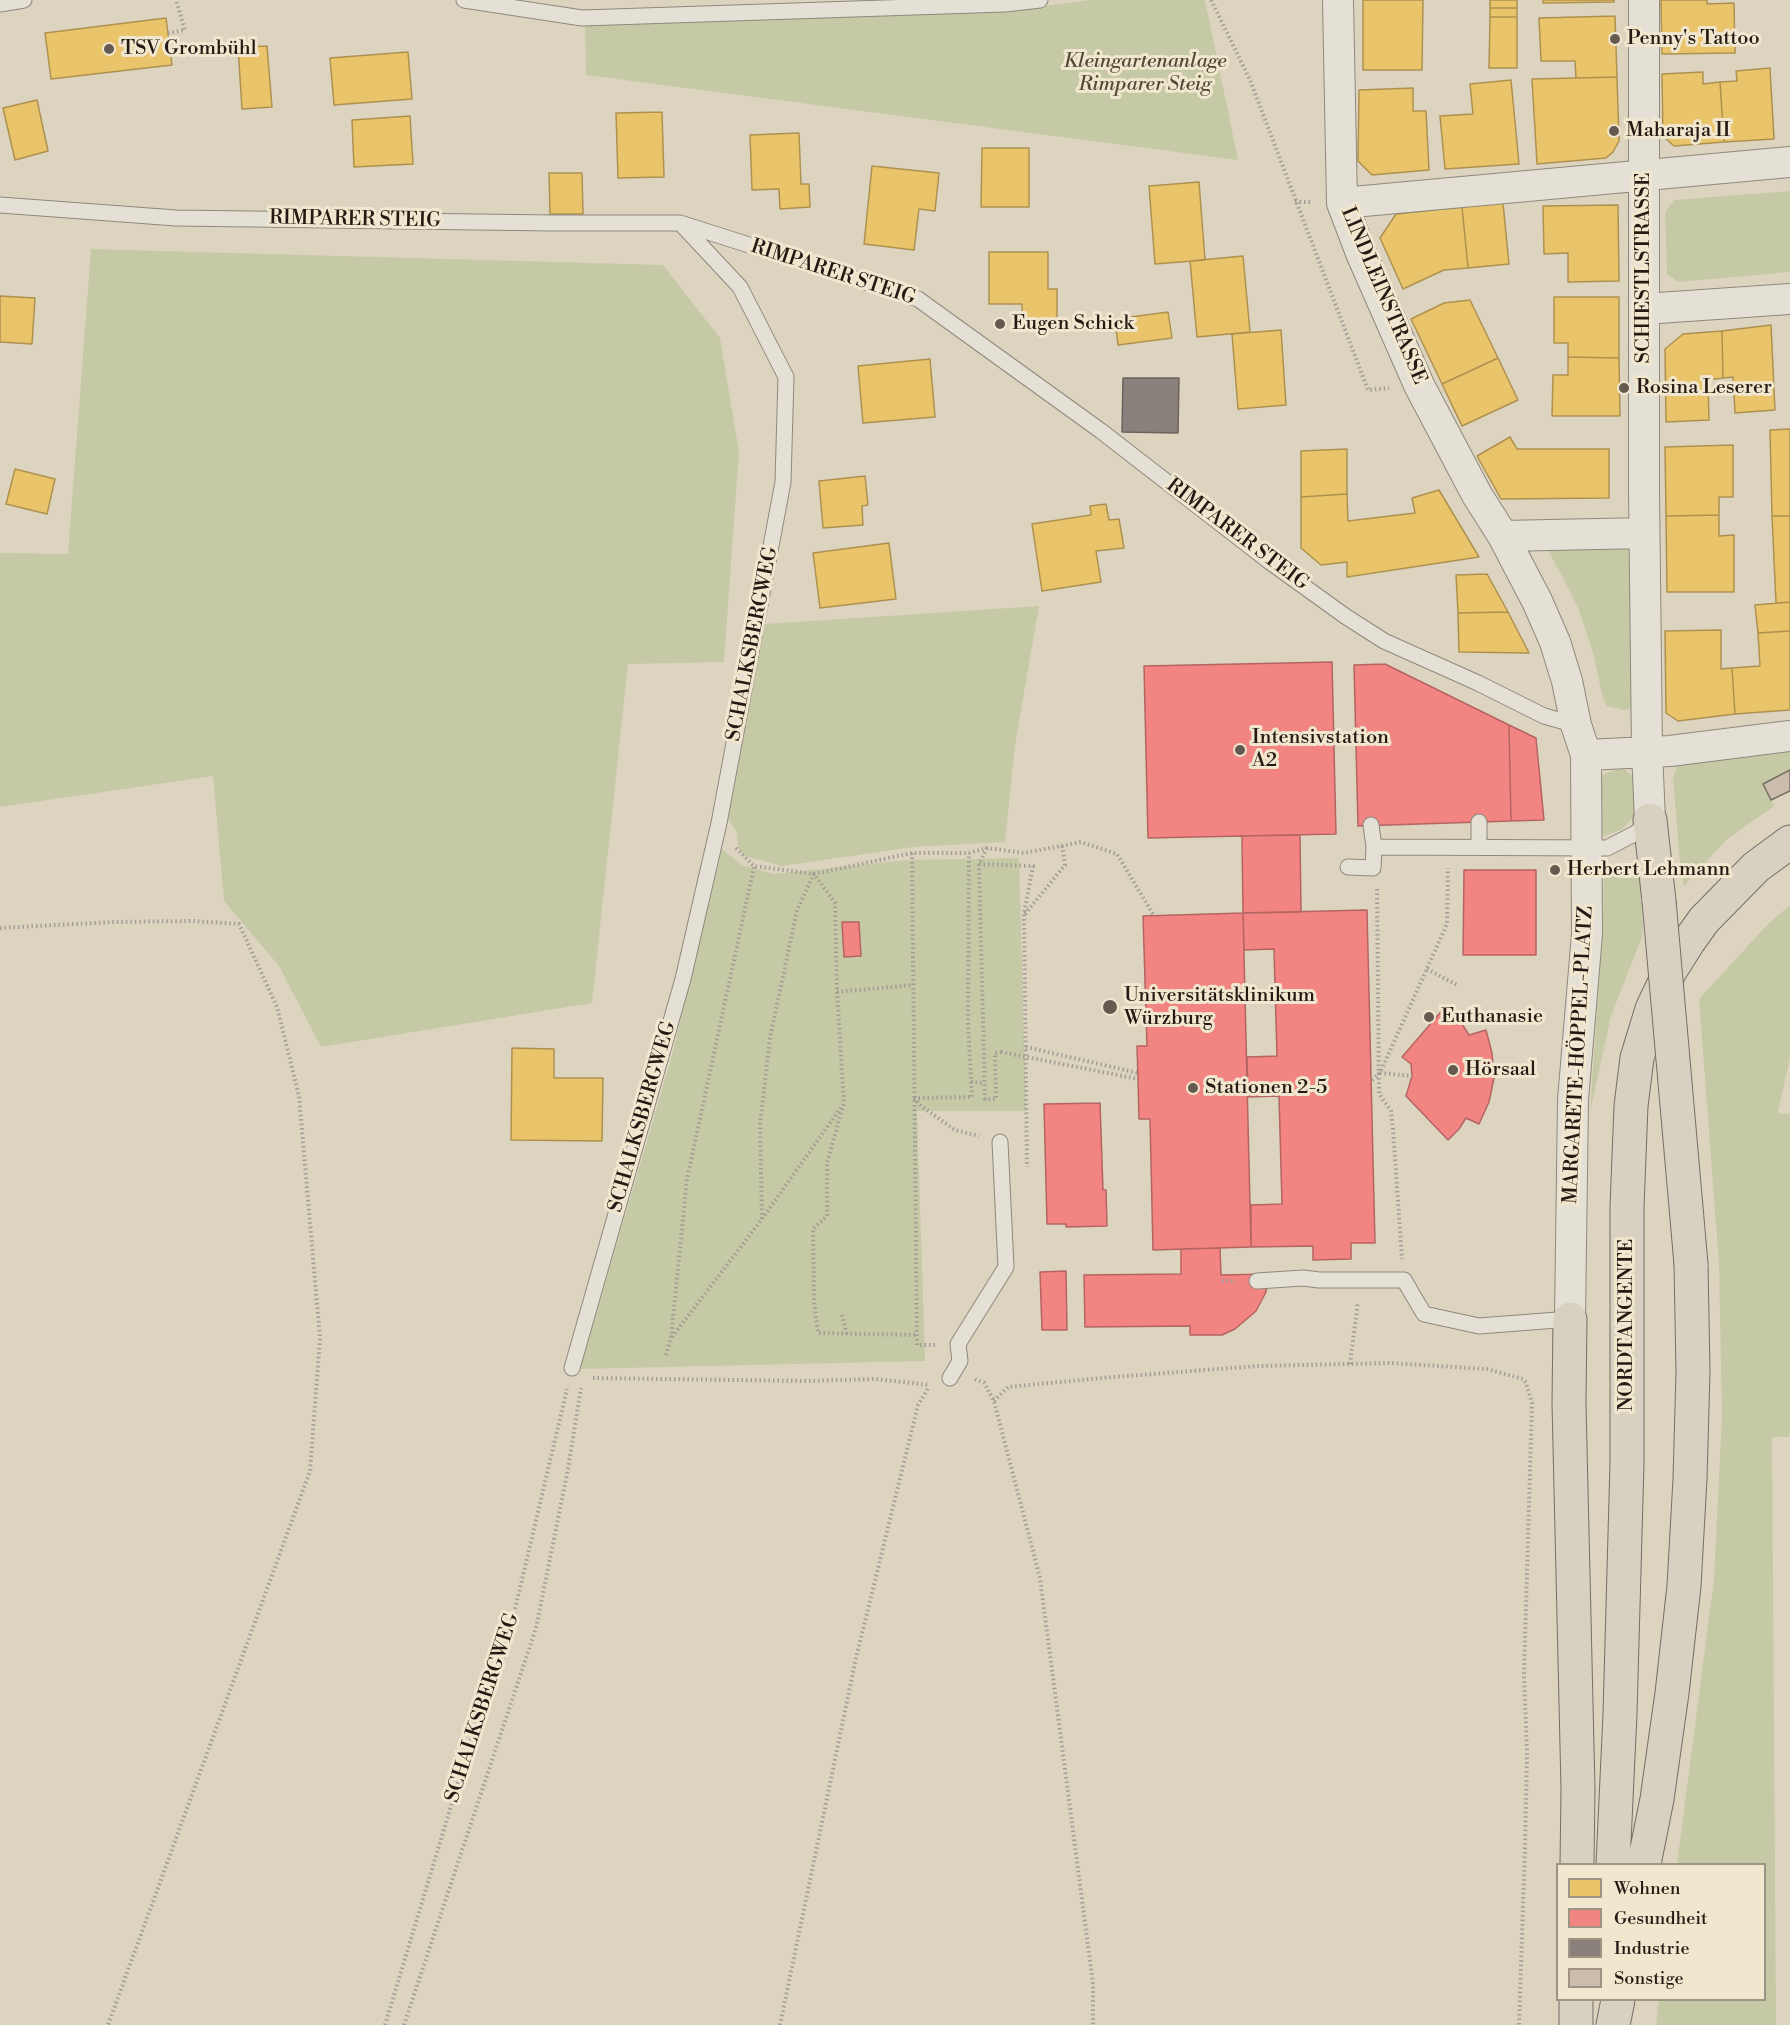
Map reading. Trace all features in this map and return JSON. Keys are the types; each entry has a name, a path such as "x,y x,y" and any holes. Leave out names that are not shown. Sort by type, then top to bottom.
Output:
{"main road":[{"path":"1644,1863 1657,1799 1684,1586 1693,1372 1691,1264 1650,820"},
{"name":"NORDTANGENTE","path":"1613,1863 1627,1463 1627,1207 1631,1106 1637,1059 1652,1009 1670,970 1699,927 1756,867 1790,842"},
{"path":"1570,1319 1569,1402 1578,1777 1577,1863"},
{"path":"1576,2001 1576,2025"},
{"path":"1601,2025 1603,2001"},
{"path":"1613,2025 1618,2001"}],"street":[{"name":"LINDLEINSTRASSE","path":"1338,0 1342,203 1361,253 1419,385 1537,601 1555,642 1586,755"},
{"name":"SCHIESTLSTRASSE","path":"1644,0 1644,533 1650,820"},
{"path":"1342,203 1790,162"},
{"path":"1644,309 1790,299"},
{"path":"1503,536 1644,533"},
{"path":"1586,755 1670,751 1790,736"},
{"name":"MARGARETE-HÖPPEL-PLATZ","path":"1570,1319 1573,1100 1587,934 1586,755"}],"lane":[{"path":"0,4 24,0"},
{"path":"464,0 582,18 1005,4 1040,0"},
{"name":"RIMPARER STEIG","path":"0,205 176,218 680,223 918,299 1101,431 1269,562 1345,616 1384,641 1478,683 1544,716 1576,725"},
{"name":"SCHALKSBERGWEG","path":"572,1368 683,978 719,823 783,482 786,377 740,287 680,223"},
{"path":"1374,847 1607,848 1636,833 1650,820"},
{"path":"1479,822 1479,847"},
{"path":"1348,867 1373,868 1374,847 1371,825"},
{"path":"950,1378 960,1360 958,1344 1006,1267 1000,1142"},
{"path":"1257,1281 1303,1278 1404,1280 1424,1314 1479,1326 1570,1319"}],"path":[{"path":"168,33 185,30 176,0"},
{"path":"1211,0 1250,80 1368,390 1419,385"},
{"path":"719,823 730,841 754,866 814,874 912,853 969,853 987,848 1024,853 1081,842 1117,854 1154,916"},
{"path":"1024,914 1065,865 1062,845"},
{"path":"987,848 979,864 985,1099 996,1099 995,1053 1001,1052 1138,1079"},
{"path":"912,853 916,1345"},
{"path":"914,1098 972,1097 968,1023 969,853"},
{"path":"979,864 1033,866 1024,914 1027,1178"},
{"path":"666,1355 671,1338 687,1179 754,866"},
{"path":"1372,1080 1380,1073 1447,924 1448,870"},
{"path":"814,874 835,903 837,992 844,1103 827,1163 827,1216 813,1229 814,1300 818,1333 916,1335"},
{"path":"762,1219 760,1125 770,1038 797,910 814,874"},
{"path":"1377,884 1379,1094 1390,1111 1393,1129 1404,1280"},
{"path":"0,928 112,922 193,921 239,924 277,1007 299,1096 320,1338 310,1471 108,2025"},
{"path":"1427,969 1457,984"},
{"path":"837,992 913,985"},
{"path":"1026,1047 1138,1073"},
{"path":"1380,1073 1412,1076"},
{"path":"971,1082 984,1083"},
{"path":"914,1098 921,1106 955,1130 1000,1142"},
{"path":"671,1338 762,1219 844,1103"},
{"path":"1350,1364 1360,1280"},
{"path":"842,1315 847,1335"},
{"path":"994,1401 1008,1387 1258,1366 1391,1363 1487,1369 1522,1379 1526,1383 1532,1403 1524,1674 1527,1753 1519,2025"},
{"name":"SCHALKSBERGWEG","path":"385,2025 479,1713 504,1656 572,1368"},
{"path":"587,1377 806,1381 875,1378 931,1384 950,1378 969,1376 984,1383 994,1401 1040,1578 1093,1984 1093,2025"},
{"path":"404,2025 536,1628 568,1469 582,1381"},
{"path":"780,2025 856,1658 918,1405 931,1384"}],"green space":[{"name":"Kleingartenanlage Rimparer Steig","path":"1090,0 1205,0 1238,160 586,75 585,20 1015,10"},
{"path":"1790,191 1790,272 1678,282 1667,274 1665,212 1674,200"},
{"path":"91,249 663,265 720,338 739,452 724,662 628,664 592,1003 321,1047 279,966 224,901 213,776 0,807 0,553 68,554"},
{"path":"1630,542 1635,704 1624,710 1607,706 1603,699 1594,656 1578,607 1547,548"},
{"path":"1039,606 1015,745 1005,842 913,847 782,866 744,856 738,848 737,832 728,819 765,624"},
{"path":"1790,750 1790,770 1763,784 1774,806 1726,840 1684,886 1673,779 1677,766 1686,760"},
{"path":"1624,769 1640,782 1638,812 1621,830 1600,837 1600,777 1611,771"},
{"path":"722,849 742,865 773,874 907,860 1019,858 1026,1111 917,1111 925,1361 580,1369 671,1059"},
{"path":"1639,861 1642,937 1611,1016 1590,1112 1604,873 1619,870"},
{"path":"1790,905 1790,1057 1778,1113 1790,1114 1790,1424 1789,1437 1772,1437 1776,2025 1656,2025 1659,2001 1766,2001 1766,1863 1677,1863 1714,1579 1722,1417 1719,1264 1699,999 1767,925"}],"building: Wohnen":[{"path":"1363,0 1423,0 1422,70 1363,70"},
{"path":"1490,0 1517,0 1517,8 1490,8"},
{"path":"1543,0 1614,0 1614,2 1543,3"},
{"path":"1661,0 1707,0 1707,4 1734,3 1735,53 1662,54"},
{"path":"1490,8 1517,8 1517,17 1490,17"},
{"path":"1615,16 1617,77 1576,78 1575,61 1541,61 1539,18"},
{"path":"1490,17 1517,17 1517,68 1489,68"},
{"name":"TSV Grombühl","path":"166,18 172,65 51,79 45,33"},
{"path":"267,46 272,107 242,109 238,47"},
{"path":"408,52 412,99 334,105 330,58"},
{"path":"1770,68 1774,139 1724,142 1720,82 1737,81 1736,71"},
{"path":"1703,72 1703,84 1720,82 1724,142 1674,146 1663,136 1662,74"},
{"path":"1617,77 1619,141 1613,152 1606,158 1537,164 1532,79"},
{"path":"1511,80 1519,164 1445,169 1440,116 1473,114 1470,84"},
{"path":"1413,88 1413,111 1426,111 1429,170 1372,175 1358,161 1359,90"},
{"path":"37,100 48,151 15,160 3,108"},
{"path":"662,112 664,177 618,178 616,113"},
{"path":"410,116 413,164 354,167 352,120"},
{"path":"799,133 801,184 809,184 810,207 780,209 779,189 752,190 750,135"},
{"path":"982,148 1029,148 1029,207 981,207"},
{"path":"872,166 939,173 935,211 919,209 914,250 864,244"},
{"path":"549,173 582,173 583,214 550,214"},
{"path":"1199,182 1205,260 1155,264 1149,186"},
{"path":"1503,203 1509,264 1468,268 1462,207"},
{"path":"1618,205 1619,281 1568,282 1568,253 1544,254 1543,206"},
{"path":"1462,207 1468,268 1444,270 1403,289 1380,238 1396,214"},
{"path":"989,252 1048,252 1048,289 1057,289 1057,329 1022,329 1022,304 989,304"},
{"path":"1243,256 1250,332 1197,337 1190,261"},
{"path":"0,296 35,298 32,344 0,342"},
{"path":"1554,297 1619,297 1619,358 1568,357 1568,343 1554,343"},
{"path":"1470,300 1498,358 1442,384 1411,319 1444,303"},
{"path":"1168,312 1172,338 1118,345 1115,319"},
{"path":"1771,325 1775,410 1735,413 1733,377 1723,378 1722,331"},
{"path":"1281,330 1286,405 1238,409 1232,334"},
{"path":"1722,331 1723,378 1708,380 1709,420 1666,422 1665,349 1683,334"},
{"path":"1568,357 1619,358 1620,416 1552,416 1553,375 1568,375"},
{"path":"1498,358 1518,400 1462,426 1442,384"},
{"path":"930,359 935,417 863,423 858,366"},
{"path":"1790,429 1790,516 1772,516 1770,430"},
{"path":"1510,437 1517,449 1609,449 1609,498 1501,499 1477,456"},
{"path":"1733,445 1733,497 1719,497 1719,515 1666,516 1665,447"},
{"path":"1347,449 1347,494 1301,497 1301,451"},
{"path":"15,469 55,479 47,514 6,504"},
{"path":"865,476 868,505 862,506 863,525 823,528 819,481"},
{"path":"1439,490 1479,557 1347,577 1347,562 1321,565 1301,548 1301,497 1347,494 1348,521 1415,513 1412,498"},
{"path":"1106,504 1109,520 1119,519 1124,548 1096,551 1101,582 1042,591 1032,524 1091,515 1090,506"},
{"path":"1719,515 1719,536 1734,535 1734,592 1667,592 1666,516"},
{"path":"1772,516 1790,516 1790,602 1776,603"},
{"path":"889,543 896,599 820,608 813,553"},
{"path":"1487,574 1508,612 1458,613 1456,575"},
{"path":"1790,602 1790,631 1758,633 1755,605"},
{"path":"1508,612 1529,653 1459,652 1458,613"},
{"path":"1721,630 1721,669 1732,668 1735,714 1678,721 1666,713 1665,631"},
{"path":"1790,631 1790,710 1735,714 1732,668 1760,666 1758,633"},
{"path":"512,1048 554,1049 554,1078 603,1078 602,1141 511,1140"}],"building: Gesundheit":[{"name":"Intensivstation A2","path":"1332,662 1336,834 1148,838 1144,666"},
{"path":"1385,664 1509,725 1511,821 1358,826 1354,665"},
{"path":"1509,725 1536,738 1544,820 1511,821"},
{"path":"1300,835 1301,912 1243,913 1242,836"},
{"path":"1464,870 1536,870 1536,955 1463,955"},
{"path":"1367,910 1375,1243 1351,1243 1351,1259 1313,1260 1313,1246 1251,1247 1251,1205 1282,1204 1279,1096 1248,1097 1247,1057 1277,1056 1274,949 1244,950 1243,913"},
{"name":"Stationen 2-5","path":"1243,913 1251,1247 1153,1250 1150,1119 1139,1119 1137,1046 1147,1046 1143,916"},
{"path":"842,922 859,922 861,956 844,957"},
{"name":"Hörsaal","path":"1445,1007 1457,1016 1469,1035 1486,1030 1492,1053 1494,1078 1489,1102 1479,1124 1466,1118 1448,1140 1406,1096 1412,1076 1411,1064 1402,1057"},
{"path":"1100,1103 1103,1190 1106,1190 1107,1226 1066,1227 1066,1224 1047,1224 1044,1104"},
{"path":"1220,1248 1221,1275 1267,1274 1266,1292 1256,1311 1235,1329 1222,1335 1190,1335 1190,1326 1085,1327 1084,1275 1181,1274 1181,1249"},
{"path":"1066,1271 1067,1330 1042,1330 1040,1272"}],"building: Industrie":[{"path":"1123,378 1179,378 1178,433 1122,432"}],"building: Sonstige":[{"path":"1790,770 1790,791 1771,800 1763,784"}],"place":[{"name":"Penny's Tattoo","path":"1615,39"},
{"name":"TSV Grombühl","path":"109,49"},
{"name":"Maharaja II","path":"1614,131"},
{"name":"Eugen Schick","path":"1000,324"},
{"name":"Rosina Leserer","path":"1624,388"},
{"name":"Intensivstation A2","path":"1240,750"},
{"name":"Herbert Lehmann","path":"1555,870"},
{"name":"Universitätsklinikum Würzburg","path":"1110,1007"},
{"name":"Euthanasie","path":"1429,1017"},
{"name":"Hörsaal","path":"1453,1070"},
{"name":"Stationen 2-5","path":"1193,1088"}]}
